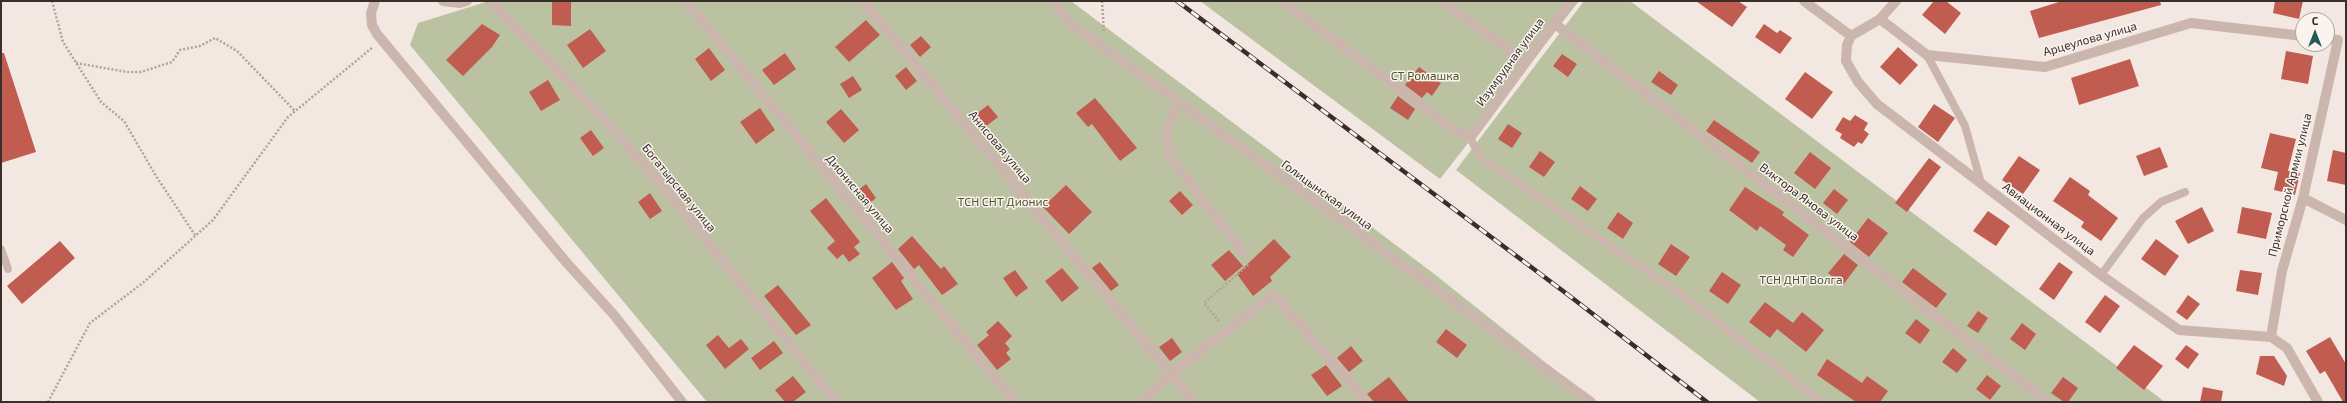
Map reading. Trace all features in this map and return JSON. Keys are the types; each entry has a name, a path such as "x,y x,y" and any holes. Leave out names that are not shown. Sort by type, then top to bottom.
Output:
{"street":[{"path":"375,1 371,14 372,24 381,40 566,262 614,315 682,402"},
{"path":"443,1 460,3 467,1"},
{"name":"Богатырская улица","path":"490,1 604,119 665,189 836,402"},
{"name":"Дионисная улица","path":"686,1 1015,402"},
{"name":"Анисовая улица","path":"863,1 1194,402"},
{"name":"Голицынская улица","path":"1054,1 1070,23 1591,402"},
{"path":"1282,1 1445,122 1470,138"},
{"path":"1442,1 1526,62"},
{"name":"Изумрудная улица","path":"1470,138 1571,1"},
{"path":"1804,1 1851,36 1880,19 1896,1"},
{"path":"1880,19 1927,55"},
{"name":"Арцеулова улица","path":"1927,55 2045,67 2191,23 2295,35"},
{"name":"Виктора Янова улица","path":"1554,24 2048,402"},
{"name":"Авиационная улица","path":"1851,36 1847,44 1846,61 1858,82 1877,104 2102,275 2179,330 2271,337 2288,348 2318,402"},
{"name":"Приморской Армии улица","path":"2271,337 2282,271 2302,198 2338,40 2335,40"},
{"path":"1178,103 1167,130 1169,156 1243,252"},
{"path":"2302,198 2346,220"},
{"path":"1142,402 1171,374 1274,294 1366,402"}],"lane":[{"path":"1927,55 1965,126 1981,183"},
{"path":"1470,138 1481,158 1679,293 1822,402"},
{"path":"2102,275 2143,218 2161,202 2185,192"},
{"path":"1,249 8,269"}],"path":[{"path":"52,1 63,42 101,102 124,122 156,176 196,235"},
{"path":"1102,1 1104,32 1112,54"},
{"path":"76,63 127,72 141,72 172,62 180,50 200,46 215,38 237,51 295,112"},
{"path":"48,402 90,323 144,282 213,220 288,117 381,40"},
{"path":"1228,330 1204,303 1252,262 1243,252"}],"green space":[{"name":"ТСН СНТ Дионис","path":"489,1 1071,1 1433,273 1595,402 707,402 410,45 418,23"},
{"name":"СТ Ромашка","path":"1200,1 1579,1 1440,179"},
{"name":"ТСН ДНТ Волга","path":"1584,1 1630,1 2165,402 1760,402 1456,170"}],"building":[{"path":"552,1 571,1 571,26 552,25"},
{"path":"1696,1 1738,1 1747,7 1732,27"},
{"path":"1934,1 1946,1 1961,13 1945,34 1922,15"},
{"path":"2062,1 2160,1 2161,5 2039,38 2030,11"},
{"path":"2275,1 2303,1 2301,12 2295,12 2295,18 2273,13"},
{"path":"866,20 880,35 849,62 835,47"},
{"path":"482,24 500,35 492,47 463,76 446,60"},
{"path":"1764,24 1777,33 1780,30 1792,38 1780,54 1755,37"},
{"path":"590,29 606,51 583,68 567,45"},
{"path":"921,36 931,47 920,57 910,45"},
{"path":"1898,47 1918,65 1900,85 1880,67"},
{"path":"709,48 725,70 711,81 695,59"},
{"path":"2286,51 2313,56 2308,84 2281,79"},
{"path":"1,53 4,53 36,152 1,163"},
{"path":"785,53 796,69 774,85 762,70"},
{"path":"1562,54 1577,64 1568,77 1553,66"},
{"path":"2130,59 2139,86 2079,105 2071,78"},
{"path":"906,67 917,81 906,90 895,76"},
{"path":"1419,67 1441,83 1432,96 1427,92 1422,98 1405,85"},
{"path":"1659,71 1678,85 1671,95 1651,82"},
{"path":"1805,72 1833,92 1812,119 1785,99"},
{"path":"853,76 862,90 849,98 840,84"},
{"path":"548,80 560,100 541,111 529,92"},
{"path":"1398,96 1415,109 1408,120 1390,108"},
{"path":"1095,98 1137,148 1120,161 1092,124 1088,127 1076,113"},
{"path":"1934,104 1955,118 1938,142 1918,127"},
{"path":"988,105 998,117 980,131 971,118"},
{"path":"760,108 775,130 756,144 740,122"},
{"path":"841,109 859,130 844,143 826,122"},
{"path":"1855,115 1868,123 1864,130 1869,134 1862,144 1858,142 1854,147 1840,138 1842,134 1835,130 1843,117 1850,121"},
{"path":"1714,120 1760,152 1752,163 1706,131"},
{"path":"1508,124 1522,133 1512,148 1498,139"},
{"path":"591,130 604,148 593,156 580,138"},
{"path":"2270,133 2296,139 2288,171 2300,173 2295,195 2274,190 2278,172 2261,168"},
{"path":"2160,147 2168,167 2144,176 2136,156"},
{"path":"2333,150 2346,153 2346,185 2327,181"},
{"path":"1540,151 1555,162 1544,177 1529,167"},
{"path":"1810,152 1831,168 1815,189 1794,173"},
{"path":"2019,156 2040,170 2023,194 2002,180"},
{"path":"1929,158 1941,167 1907,212 1895,203"},
{"path":"2070,177 2090,191 2088,195 2118,218 2101,241 2081,227 2084,222 2053,201"},
{"path":"866,184 876,198 867,205 856,192"},
{"path":"1066,185 1092,212 1069,234 1043,207"},
{"path":"1580,186 1597,199 1588,211 1571,199"},
{"path":"1745,187 1784,212 1782,215 1809,235 1793,257 1783,250 1786,245 1760,226 1757,231 1729,210"},
{"path":"1834,189 1848,200 1837,214 1823,203"},
{"path":"1180,191 1193,205 1182,215 1169,201"},
{"path":"650,193 662,211 650,219 638,202"},
{"path":"826,198 860,242 854,247 860,254 849,262 843,254 837,259 827,248 835,241 810,211"},
{"path":"2202,207 2214,231 2188,244 2175,221"},
{"path":"2242,207 2272,213 2266,239 2237,233"},
{"path":"1988,211 2010,226 1996,246 1973,231"},
{"path":"1618,212 1633,223 1623,239 1607,228"},
{"path":"1868,218 1888,233 1869,257 1850,242"},
{"path":"912,236 941,269 944,266 958,284 942,295 919,265 914,269 898,249"},
{"path":"1274,239 1291,257 1270,277 1272,281 1253,296 1237,274"},
{"path":"2156,239 2179,256 2165,276 2141,259"},
{"path":"60,241 75,258 22,304 7,286"},
{"path":"1671,244 1690,257 1676,276 1658,264"},
{"path":"1229,250 1243,266 1225,281 1211,265"},
{"path":"1844,254 1858,265 1843,285 1828,273"},
{"path":"892,262 904,278 901,281 913,299 896,310 872,278"},
{"path":"1100,262 1119,285 1111,291 1092,268"},
{"path":"2059,262 2073,272 2054,300 2039,289"},
{"path":"1062,268 1079,288 1062,302 1045,281"},
{"path":"1913,268 1947,294 1936,308 1902,282"},
{"path":"1015,270 1028,288 1016,297 1003,278"},
{"path":"2240,270 2262,273 2258,295 2236,291"},
{"path":"1722,272 1741,285 1728,304 1709,291"},
{"path":"778,285 811,325 796,335 764,296"},
{"path":"2105,295 2120,306 2100,333 2085,322"},
{"path":"2188,295 2200,304 2187,320 2176,312"},
{"path":"1765,302 1793,323 1802,312 1824,330 1806,352 1777,329 1770,338 1749,322"},
{"path":"1978,311 1988,318 1978,333 1967,326"},
{"path":"1916,319 1930,330 1920,344 1905,333"},
{"path":"998,321 1012,336 1005,343 1010,349 1006,353 1011,359 997,370 977,345 989,335 986,332"},
{"path":"2022,323 2036,334 2025,350 2010,339"},
{"path":"1446,329 1467,345 1457,358 1436,342"},
{"path":"718,335 729,348 741,339 749,349 725,369 706,345"},
{"path":"2330,337 2346,364 2346,402 2343,402 2325,371 2320,374 2306,351"},
{"path":"1172,338 1182,352 1170,361 1159,347"},
{"path":"774,341 783,353 760,370 751,358"},
{"path":"2134,345 2163,366 2144,390 2116,368"},
{"path":"2186,345 2199,354 2188,369 2175,359"},
{"path":"1351,346 1363,361 1349,372 1337,358"},
{"path":"1953,348 1967,360 1957,373 1942,362"},
{"path":"2260,356 2274,356 2287,376 2284,386 2256,374"},
{"path":"1827,359 1862,383 1867,376 1888,391 1880,402 1856,402 1817,375"},
{"path":"1326,365 1342,386 1327,396 1311,375"},
{"path":"1987,375 2001,386 1990,400 1976,389"},
{"path":"793,376 806,392 793,402 785,402 775,390"},
{"path":"1389,377 1409,402 1374,402 1367,394"},
{"path":"2063,377 2078,388 2068,402 2064,402 2051,393"},
{"path":"2203,387 2223,391 2221,402 2200,402"}],"railway":[{"path":"1177,1 1567,294 1707,402"}]}
